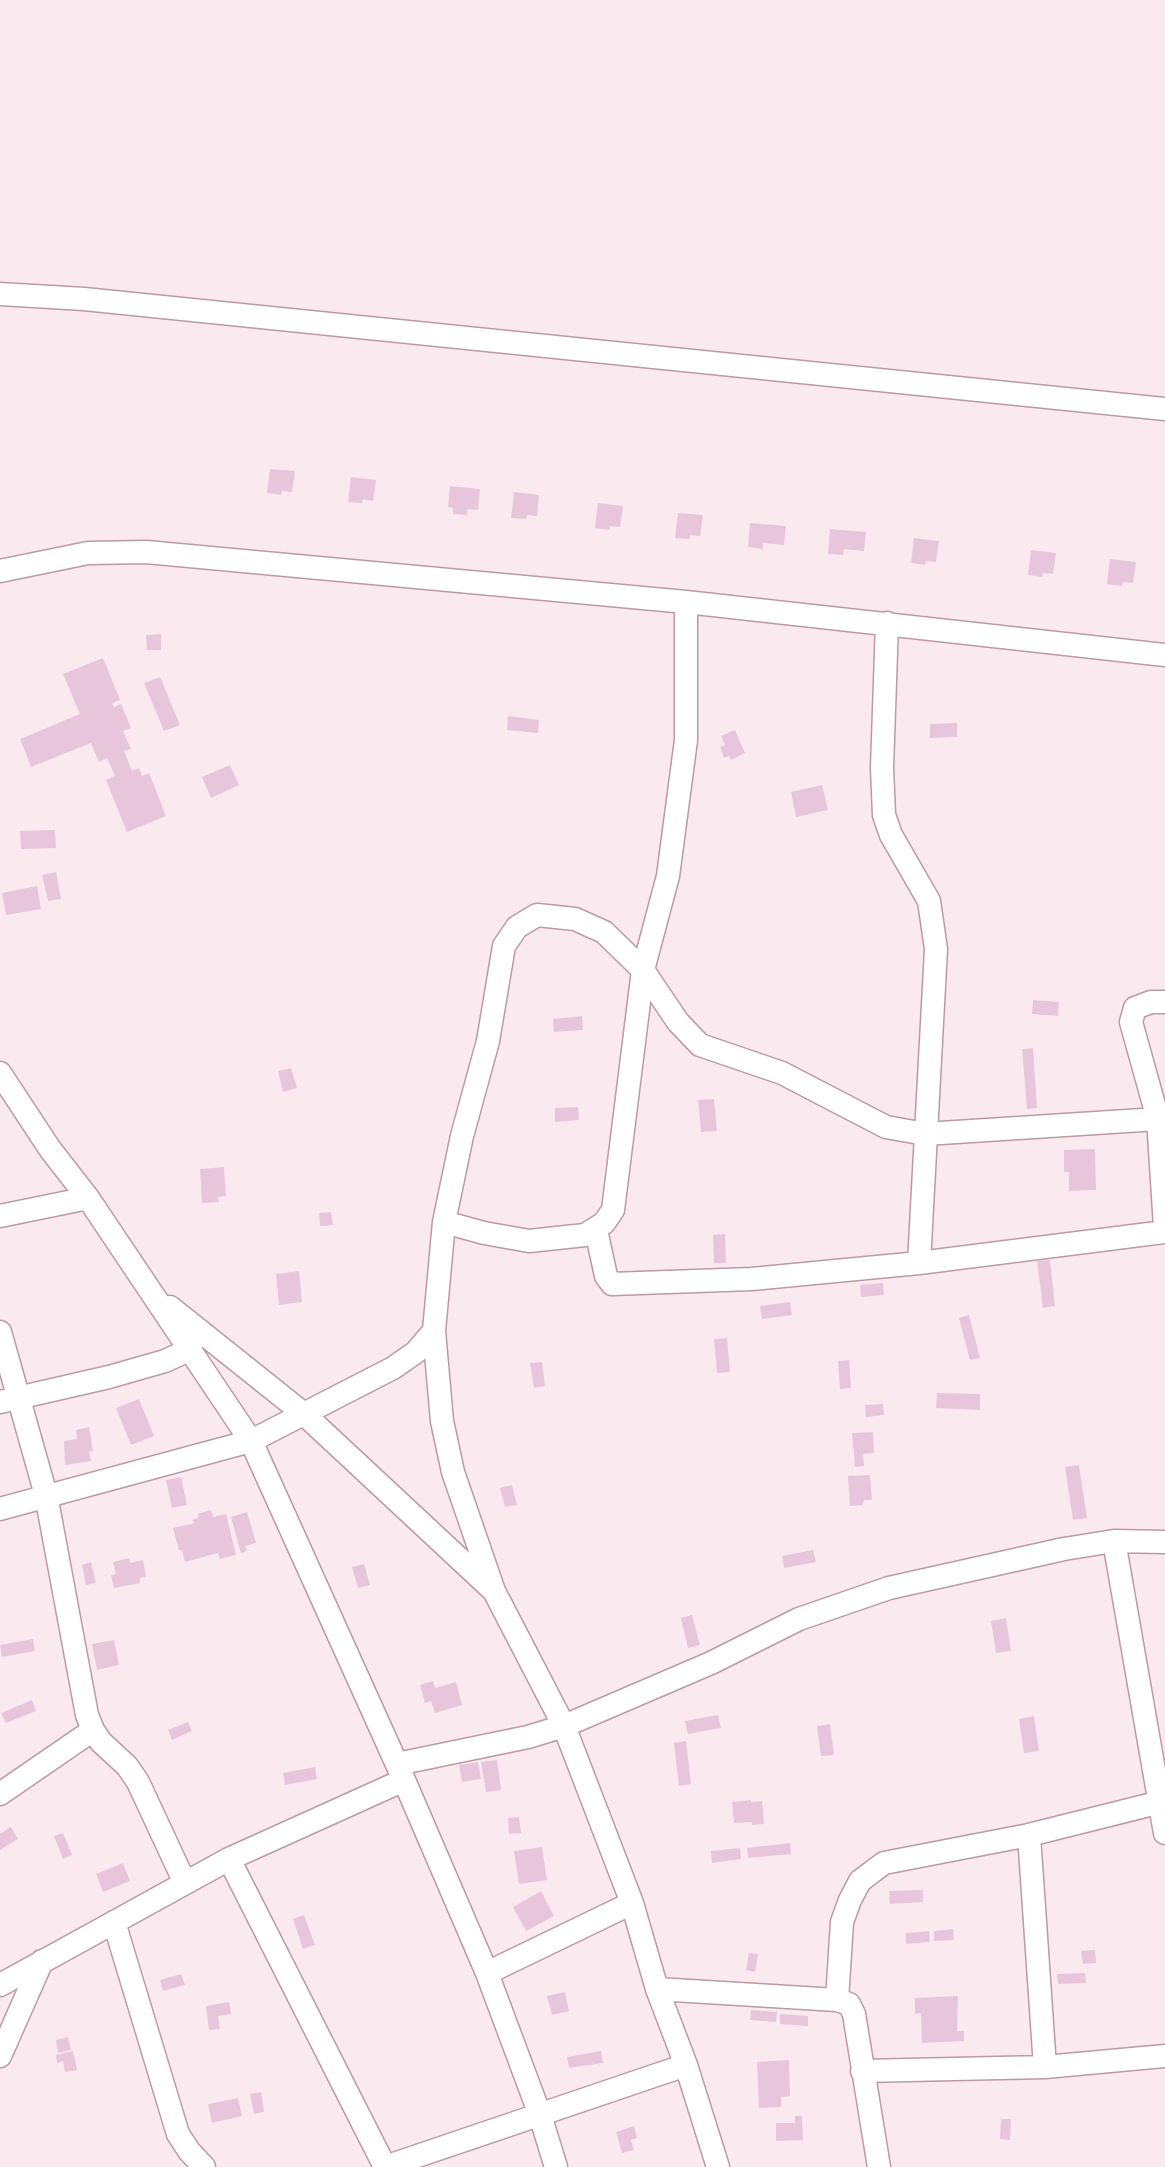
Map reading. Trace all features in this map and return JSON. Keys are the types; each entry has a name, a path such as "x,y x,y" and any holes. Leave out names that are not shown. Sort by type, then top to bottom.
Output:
{"street":[{"path":"0,294 84,299 1165,409"},
{"path":"0,571 88,553 146,552 686,602 1165,655"},
{"path":"444,1222 529,1241 585,1235 596,1230 613,1210 643,970 668,876 686,740 686,602"},
{"path":"887,623 882,768 884,815 891,835 929,901 936,949 919,1263"},
{"path":"718,2167 686,2065 657,1989 632,1903 564,1726 494,1591 450,1460 442,1421 434,1331 444,1222 466,1115 488,1041 504,946 517,927 537,915 575,919 604,932 643,970 678,1022 700,1045 782,1073 886,1127 925,1134 1158,1119"},
{"path":"596,1230 606,1276 612,1284 752,1279 919,1263 1165,1230 1158,1119 1131,1022 1135,1008 1151,1002 1165,1002"},
{"path":"3,1083 88,1198 251,1441 487,1973 556,2167"},
{"path":"0,1216 88,1198"},
{"path":"153,1294 304,1414 494,1591"},
{"path":"0,1509 251,1441 393,1368 416,1352 434,1331"},
{"path":"0,1332 9,1400 46,1495 76,1661 93,1730 138,1782 185,1883"},
{"path":"9,1400 109,1377 165,1361 191,1349"},
{"path":"1114,1541 1165,1833"},
{"path":"0,1985 229,1859 400,1772 564,1726 711,1663 799,1619 889,1588 1064,1549 1114,1541 1165,1542"},
{"path":"0,1794 93,1730"},
{"path":"837,2000 842,1922 860,1881 884,1863 1029,1835 1162,1802"},
{"path":"1029,1835 1045,2067"},
{"path":"229,1859 385,2167 686,2065"},
{"path":"487,1973 632,1903"},
{"path":"114,1922 178,2134 204,2167"},
{"path":"0,2056 42,1961"},
{"path":"657,1989 837,2000 849,2004 854,2014 879,2167"},
{"path":"862,2071 1045,2067 1165,2056"}],"building":[{"path":"270,469 295,471 292,492 282,491 281,495 267,493"},
{"path":"351,477 376,480 373,501 348,502"},
{"path":"450,486 480,489 478,510 468,509 467,515 453,514 453,508 448,507"},
{"path":"514,492 539,495 537,516 511,518"},
{"path":"598,503 623,506 620,527 610,526 610,530 595,528"},
{"path":"678,513 703,515 700,536 675,538"},
{"path":"750,523 786,526 784,545 763,543 763,549 748,547"},
{"path":"830,529 866,532 864,551 844,549 843,555 828,554"},
{"path":"914,538 939,541 936,562 926,561 925,565 911,563"},
{"path":"1031,550 1056,553 1053,574 1043,573 1042,577 1028,575"},
{"path":"1110,559 1136,562 1133,583 1123,582 1122,586 1107,584"},
{"path":"161,634 161,650 147,650 146,635"},
{"path":"103,658 120,700 112,703 114,707 121,704 131,728 123,731 131,749 124,751 132,771 139,768 142,776 149,773 166,816 127,832 106,780 115,776 107,758 99,762 91,743 31,767 20,739 80,714 63,674"},
{"path":"160,677 180,725 164,731 144,683"},
{"path":"508,716 539,720 538,733 507,730"},
{"path":"957,723 957,737 930,738 930,724"},
{"path":"735,730 745,753 731,760 729,756 724,758 720,747 725,745 721,736"},
{"path":"230,765 239,785 211,798 202,777"},
{"path":"822,785 828,810 796,817 791,792"},
{"path":"55,830 56,848 21,849 20,831"},
{"path":"56,872 61,899 48,901 42,875"},
{"path":"37,886 41,909 6,915 2,893"},
{"path":"1033,1000 1059,1002 1058,1016 1032,1014"},
{"path":"582,1016 583,1030 554,1032 553,1019"},
{"path":"1033,1048 1037,1108 1027,1109 1022,1049"},
{"path":"291,1068 297,1088 283,1092 278,1071"},
{"path":"714,1099 717,1131 701,1132 698,1100"},
{"path":"578,1107 579,1120 555,1122 555,1108"},
{"path":"1095,1149 1096,1190 1069,1191 1069,1172 1064,1172 1064,1150"},
{"path":"224,1167 226,1196 218,1197 219,1202 202,1203 200,1169"},
{"path":"331,1212 333,1225 320,1226 319,1213"},
{"path":"725,1234 726,1263 714,1263 713,1235"},
{"path":"1050,1260 1055,1306 1043,1308 1037,1261"},
{"path":"299,1271 302,1302 279,1305 276,1274"},
{"path":"883,1283 884,1295 861,1297 860,1285"},
{"path":"790,1302 792,1315 762,1319 760,1306"},
{"path":"969,1315 980,1358 970,1360 959,1318"},
{"path":"727,1338 730,1372 717,1373 714,1339"},
{"path":"849,1360 851,1388 840,1389 838,1361"},
{"path":"542,1362 545,1386 534,1388 530,1363"},
{"path":"937,1393 980,1394 980,1410 936,1408"},
{"path":"139,1399 154,1436 131,1445 116,1408"},
{"path":"883,1404 884,1415 866,1417 865,1405"},
{"path":"89,1427 93,1451 89,1452 91,1461 65,1465 64,1441 77,1439 76,1430"},
{"path":"873,1432 874,1453 863,1454 864,1466 855,1467 852,1433"},
{"path":"1079,1465 1087,1518 1073,1520 1065,1467"},
{"path":"870,1475 872,1500 864,1500 863,1505 850,1506 848,1476"},
{"path":"181,1477 187,1505 172,1508 166,1480"},
{"path":"512,1485 517,1505 505,1507 500,1488"},
{"path":"211,1510 213,1517 226,1514 236,1555 220,1559 218,1553 185,1562 173,1528 195,1523 192,1520 198,1518 198,1514"},
{"path":"247,1512 256,1543 245,1546 247,1551 241,1553 231,1517"},
{"path":"813,1550 816,1562 784,1568 782,1556"},
{"path":"129,1558 130,1563 143,1560 146,1577 140,1578 140,1583 114,1588 111,1575 116,1574 113,1562"},
{"path":"91,1562 96,1583 86,1585 82,1565"},
{"path":"364,1564 370,1585 358,1588 352,1567"},
{"path":"692,1615 700,1645 688,1648 681,1618"},
{"path":"1006,1618 1011,1651 996,1653 991,1621"},
{"path":"33,1639 35,1651 2,1657 0,1645"},
{"path":"114,1640 119,1665 97,1670 92,1644"},
{"path":"433,1681 435,1688 456,1682 462,1705 435,1713 431,1701 425,1703 420,1685"},
{"path":"32,1700 36,1711 6,1723 1,1713"},
{"path":"718,1715 721,1728 688,1734 685,1721"},
{"path":"1034,1716 1039,1751 1024,1753 1019,1719"},
{"path":"188,1722 192,1731 172,1740 168,1730"},
{"path":"830,1724 834,1755 821,1756 817,1726"},
{"path":"686,1741 691,1784 679,1786 674,1743"},
{"path":"497,1760 501,1790 486,1792 481,1762"},
{"path":"478,1762 481,1779 462,1782 459,1765"},
{"path":"315,1767 317,1779 285,1785 283,1773"},
{"path":"762,1801 764,1824 734,1823 732,1802"},
{"path":"519,1817 521,1833 509,1834 508,1818"},
{"path":"11,1827 18,1839 0,1850 0,1834"},
{"path":"63,1833 72,1855 63,1859 54,1836"},
{"path":"790,1843 791,1854 748,1858 747,1848"},
{"path":"542,1847 547,1880 519,1884 514,1851"},
{"path":"740,1848 741,1859 712,1863 711,1851"},
{"path":"123,1863 130,1881 103,1892 96,1874"},
{"path":"923,1890 923,1902 890,1904 889,1891"},
{"path":"541,1891 554,1916 526,1931 513,1907"},
{"path":"304,1915 315,1945 303,1949 293,1919"},
{"path":"953,1929 954,1940 934,1941 934,1931"},
{"path":"929,1931 930,1942 906,1944 906,1933"},
{"path":"1095,1950 1096,1963 1083,1964 1081,1951"},
{"path":"749,1953 758,1954 755,1972 746,1970"},
{"path":"1085,1973 1086,1983 1058,1984 1057,1974"},
{"path":"181,1974 185,1985 163,1991 160,1980"},
{"path":"565,1992 569,2011 552,2015 547,1996"},
{"path":"958,1996 957,2031 964,2031 964,2041 922,2043 921,2013 915,2014 915,1998"},
{"path":"229,2002 231,2014 218,2016 220,2029 209,2030 206,2006"},
{"path":"751,2010 777,2012 776,2022 750,2020"},
{"path":"780,2014 808,2016 808,2026 780,2024"},
{"path":"68,2037 71,2050 58,2053 56,2040"},
{"path":"73,2051 77,2070 65,2072 63,2061 57,2063 56,2055"},
{"path":"601,2051 603,2063 569,2068 567,2057"},
{"path":"789,2060 790,2096 781,2097 781,2107 759,2108 757,2062"},
{"path":"261,2092 264,2112 254,2114 250,2094"},
{"path":"238,2098 242,2116 212,2123 208,2104"},
{"path":"795,2116 802,2116 803,2140 776,2141 776,2123 795,2123"},
{"path":"1001,2119 1011,2119 1010,2140 1000,2139"},
{"path":"634,2126 637,2138 631,2140 634,2150 622,2153 616,2132"}]}
